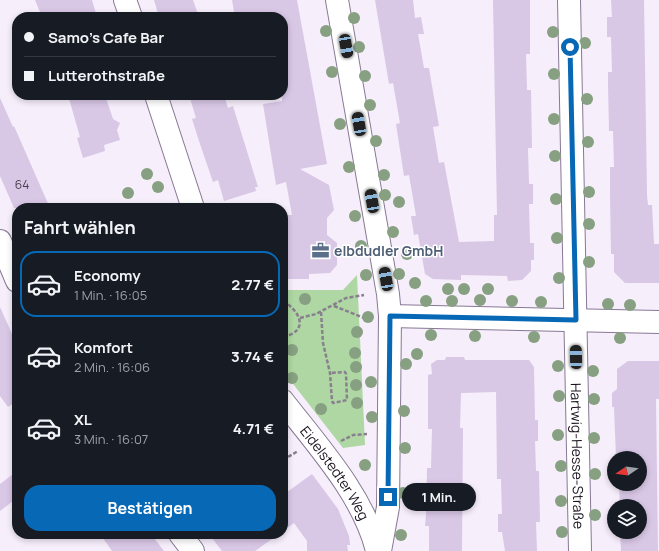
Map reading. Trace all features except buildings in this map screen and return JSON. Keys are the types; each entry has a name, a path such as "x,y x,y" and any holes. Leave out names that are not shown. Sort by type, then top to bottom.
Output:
{"street":[{"path":"126,0 130,12"},
{"path":"338,0 388,294 390,316 388,507 378,551"},
{"name":"Hartwig-Hesse-Straße","path":"568,0 580,551"},
{"path":"157,100 181,203"},
{"path":"0,241 12,269"},
{"path":"390,316 659,322"},
{"name":"Eidelstedter Weg","path":"288,408 359,503 378,551"},
{"path":"184,539 193,551"}],"path":[{"path":"300,318 321,312 346,298 364,295"},
{"path":"288,305 297,313 300,318 300,324 297,330 288,334"},
{"path":"334,306 364,318"},
{"path":"321,312 323,343 330,373 332,401 333,403 346,402 345,372 330,373"},
{"path":"336,442 353,435 367,434"},
{"path":"288,457 301,448"}],"green space":[{"path":"357,275 365,445 343,448 288,377 288,290 343,290"}],"place":[{"name":"elbdudler GmbH","path":"321,250"}],"route":[{"path":"388,497 390,316 576,320 570,47"}]}
